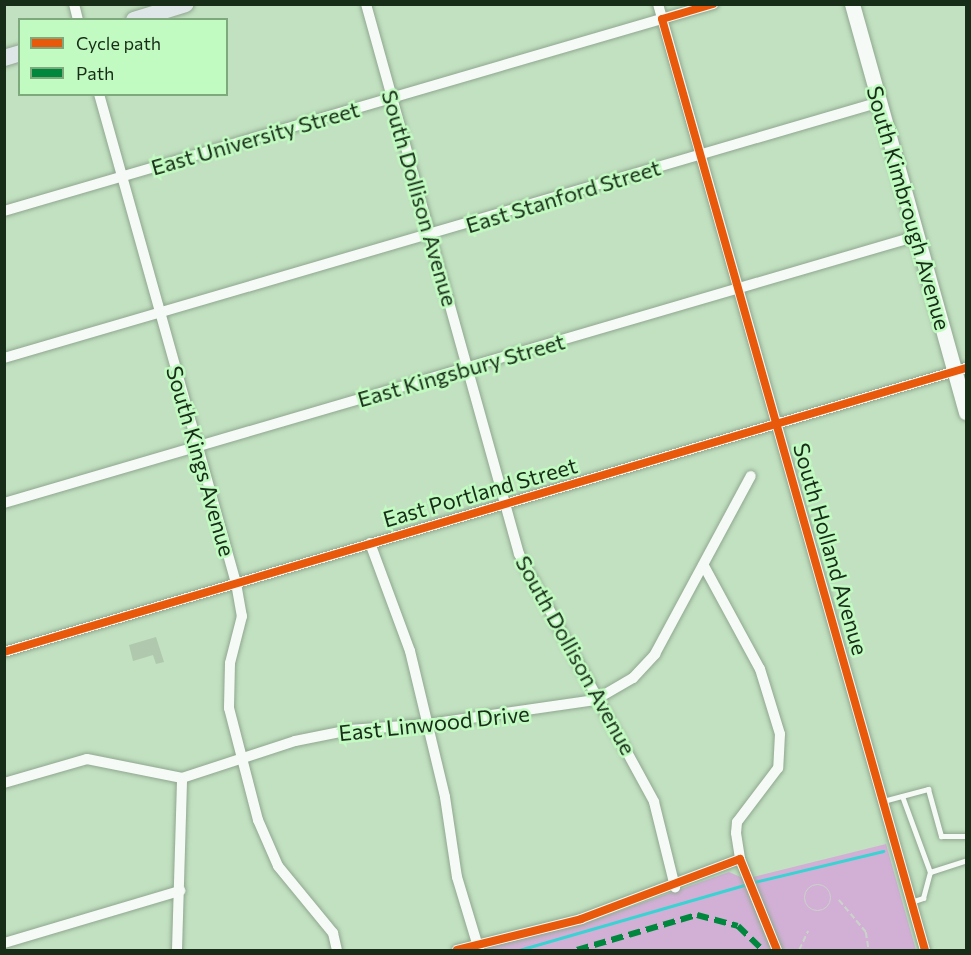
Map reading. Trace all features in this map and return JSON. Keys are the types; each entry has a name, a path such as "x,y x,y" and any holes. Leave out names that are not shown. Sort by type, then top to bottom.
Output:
{"main road":[{"path":"140,18 186,4"},
{"name":"South Kimbrough Avenue","path":"852,4 917,236 961,370 966,412"}],"street":[{"name":"South Dollison Avenue","path":"366,4 519,554 595,700 623,740 654,802 675,887"},
{"name":"South Holland Avenue","path":"658,4 925,951"},
{"name":"East University Street","path":"4,211 713,4"},
{"name":"South Kings Avenue","path":"100,96 236,583 242,616 230,663 229,708 258,820 278,866 333,933 338,951"},
{"name":"East Stanford Street","path":"4,358 880,102"},
{"name":"East Kingsbury Street","path":"4,503 917,236"},
{"name":"East Portland Street","path":"4,652 961,370"},
{"name":"East Linwood Drive","path":"4,783 87,759 182,778 243,758 350,730 429,724 595,700 633,678 655,654 751,476"},
{"path":"370,543 410,651 429,724 457,878 479,948"},
{"path":"704,566 760,669 780,734 778,768 737,822 740,859 748,872 778,948"},
{"path":"177,951 182,778"},
{"path":"458,951 479,948 582,919 675,887 740,859"},
{"path":"4,943 180,891"}],"lane":[{"path":"883,801 928,789 941,836 966,836"},
{"path":"902,796 930,872 923,898 911,902"},
{"path":"930,872 966,860"}],"path":[{"path":"811,887 829,892 829,904 823,910 807,905 805,897 811,887"},
{"path":"839,900 866,932 869,951"},
{"path":"799,951 808,931"}],"shaded area":[{"path":"886,844 916,950 476,950 588,922 729,872 745,879"}],"building":[{"path":"156,637 164,662 156,664 153,655 133,661 129,645"}],"waterway":[{"path":"754,882 883,851"},
{"path":"519,950 747,884"}],"marked path":[{"path":"577,950 697,915 738,926 763,950"}],"cycle path":[{"path":"713,4 662,19 925,950"},
{"path":"4,652 966,368"},
{"path":"457,950 581,919 740,859 777,950"}]}
